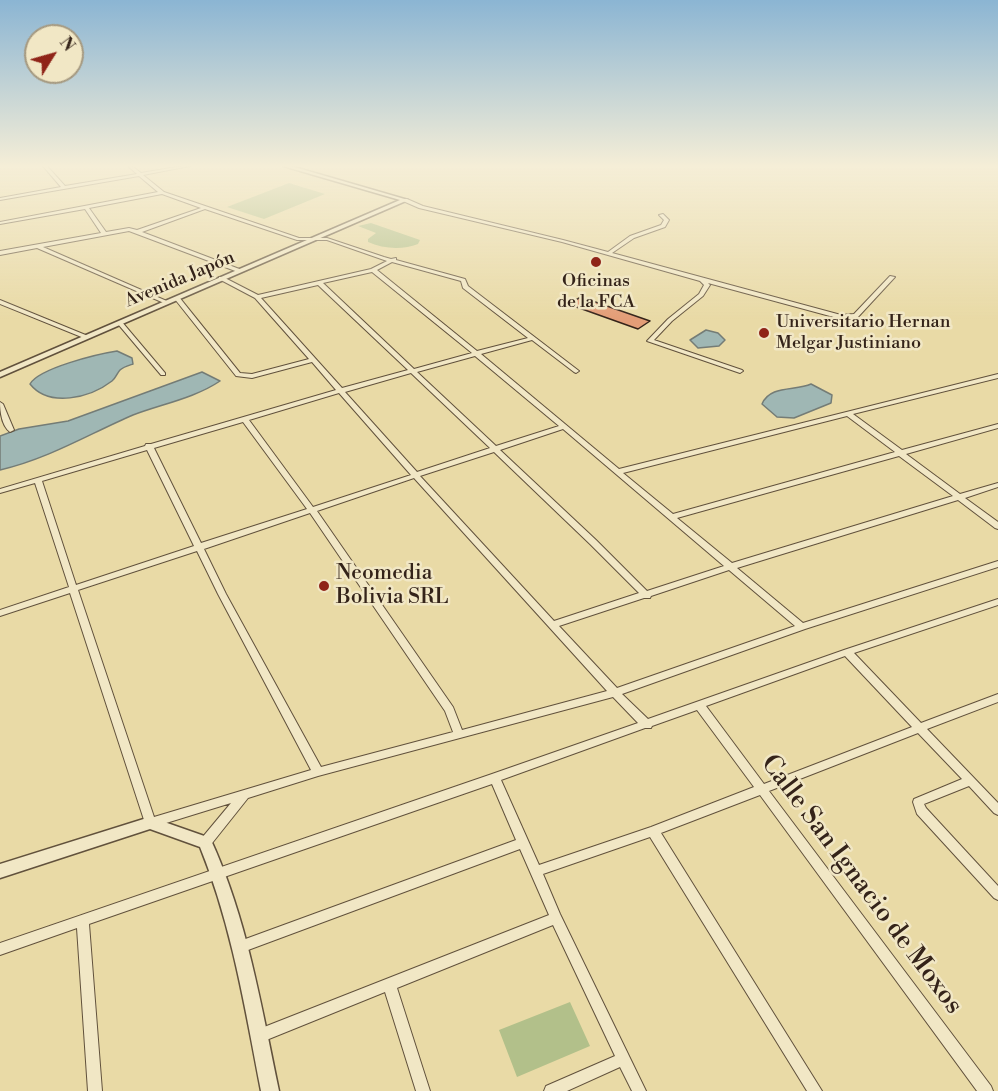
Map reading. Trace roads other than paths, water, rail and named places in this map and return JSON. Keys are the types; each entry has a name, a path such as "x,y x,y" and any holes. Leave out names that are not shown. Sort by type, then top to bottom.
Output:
{"street":[{"path":"0,223 33,217"},
{"path":"93,217 104,232"},
{"path":"137,232 180,217"},
{"path":"232,217 299,239 327,239 382,258 394,259 463,280 465,287 576,370"},
{"name":"Avenida Japón","path":"0,375 367,217"},
{"path":"463,217 841,317 856,316 892,277"},
{"path":"608,254 632,237 663,226 667,220 663,217"},
{"path":"0,253 124,229 240,271"},
{"path":"36,246 166,302"},
{"path":"257,297 374,270 394,259"},
{"path":"374,270 802,627"},
{"path":"220,279 257,297 416,476 647,725"},
{"path":"702,280 707,285 701,295 670,320 650,341 740,371"},
{"path":"318,282 496,448 647,596"},
{"path":"177,298 238,375 252,376 313,360"},
{"path":"0,302 86,337"},
{"path":"120,323 163,374"},
{"path":"0,491 340,391 533,338"},
{"path":"617,472 998,376"},
{"path":"0,404 10,430"},
{"path":"847,413 998,526"},
{"path":"245,419 312,510 449,710 458,733"},
{"path":"670,517 998,426"},
{"path":"0,613 562,427"},
{"path":"149,446 222,594 318,772"},
{"path":"38,480 150,823"},
{"path":"552,625 647,596 730,567 998,485"},
{"path":"0,871 318,772 615,693 802,627 998,564"},
{"path":"0,949 647,725 847,652 998,602"},
{"path":"847,652 998,810"},
{"path":"537,872 653,831 998,698"},
{"name":"Calle San Ignacio de Moxos","path":"700,706 986,1091"},
{"path":"495,778 556,918 639,1091"},
{"path":"970,781 918,802 921,811 998,894"},
{"path":"205,843 244,795"},
{"path":"150,823 205,843 219,873 240,946 270,1091"},
{"path":"653,831 815,1091"},
{"path":"240,946 523,843"},
{"path":"258,1036 556,918"},
{"path":"83,922 95,1091"},
{"path":"389,984 423,1091"},
{"path":"551,1091 623,1059"}],"water":[{"path":"706,330 718,333 725,340 719,346 698,348 690,340"},
{"path":"117,351 132,358 133,364 121,369 112,381 93,392 70,398 58,398 38,391 30,384 56,367"},
{"path":"202,372 220,381 189,396 133,415 52,453 0,470 0,436 19,429 68,421"},
{"path":"811,384 832,395 831,403 794,418 777,417 762,404 766,398 777,391"}],"place":[{"name":"Oficinas de la FCA","path":"596,262"},
{"name":"Universitario Hernan Melgar Justiniano","path":"764,333"},
{"name":"Neomedia Bolivia SRL","path":"324,586"}]}
